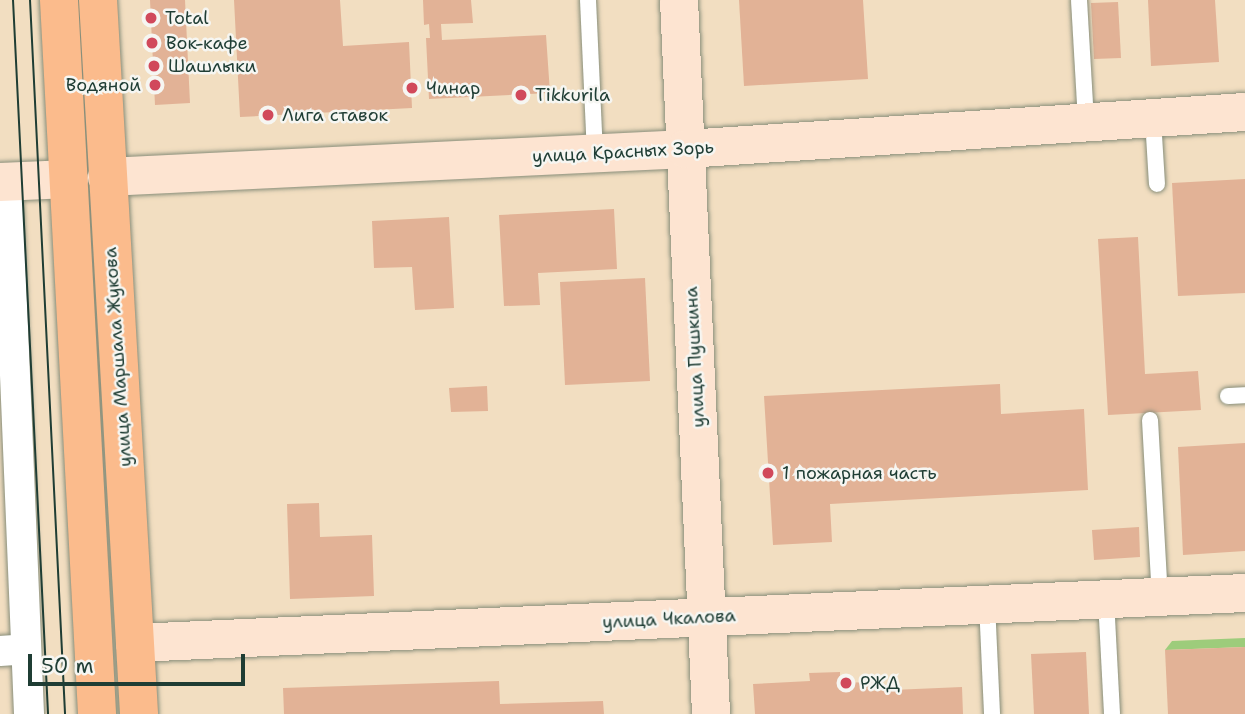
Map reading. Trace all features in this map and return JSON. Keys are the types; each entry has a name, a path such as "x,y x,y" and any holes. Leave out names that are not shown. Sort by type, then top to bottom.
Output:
{"main road":[{"path":"58,0 97,714"},
{"name":"улица Маршала Жукова","path":"98,0 139,714"},
{"name":"улица Красных Зорь","path":"69,179 107,177"},
{"name":"улица Чкалова","path":"94,645 135,643"}],"street":[{"name":"улица Пушкина","path":"679,0 710,714"},
{"name":"улица Красных Зорь","path":"107,177 686,149 1245,112"},
{"name":"улица Красных Зорь","path":"4,182 69,179"},
{"path":"4,182 13,650 29,714"},
{"name":"улица Чкалова","path":"135,643 1245,593"}],"lane":[{"path":"588,0 595,154"},
{"path":"1079,0 1086,123"},
{"path":"1153,119 1157,184"},
{"path":"1150,420 1160,597"},
{"path":"1106,599 1112,714"},
{"path":"987,603 992,714"}],"green space":[{"path":"1245,638 1245,647 1165,650 1172,641"}],"building":[{"path":"150,0 185,0 190,103 155,105"},
{"path":"234,0 340,0 343,46 409,42 412,108 240,117"},
{"path":"423,0 471,0 473,23 441,24 442,40 546,35 550,93 429,99 426,38 430,38 429,24 424,25"},
{"path":"739,0 863,0 868,79 744,86"},
{"path":"1148,0 1215,0 1219,62 1151,66"},
{"path":"1118,2 1121,58 1094,59 1091,3"},
{"path":"1245,179 1245,293 1178,296 1172,183"},
{"path":"614,209 617,269 538,273 540,305 504,306 499,215"},
{"path":"449,217 454,308 415,310 412,267 374,268 372,221"},
{"path":"1138,237 1145,374 1198,371 1201,410 1108,415 1098,239"},
{"path":"645,278 650,381 565,385 560,282"},
{"path":"1000,384 1001,414 1084,409 1088,490 830,504 832,542 773,545 764,396"},
{"path":"487,386 488,411 451,412 449,388"},
{"path":"1245,443 1245,551 1183,555 1178,447"},
{"path":"319,503 320,537 372,535 374,596 290,599 287,504"},
{"path":"1139,527 1140,557 1094,560 1092,530"},
{"path":"1245,647 1245,714 1168,714 1165,650"},
{"path":"1086,652 1089,714 1034,714 1031,654"},
{"path":"840,672 840,683 869,682 869,691 962,687 963,714 755,714 753,684 810,681 809,673"},
{"path":"499,681 500,704 603,701 604,714 284,714 283,688"}],"tram line":[{"path":"13,0 48,714"},
{"path":"30,0 65,714"}],"place":[{"name":"Total","path":"151,18"},
{"name":"Вок-кафе","path":"152,43"},
{"name":"Шашлыки","path":"154,66"},
{"name":"Водяной","path":"155,85"},
{"name":"Чинар","path":"412,88"},
{"name":"Tikkurila","path":"521,95"},
{"name":"Лига ставок","path":"268,115"},
{"name":"1 пожарная часть","path":"768,473"},
{"name":"РЖД","path":"846,683"}]}
